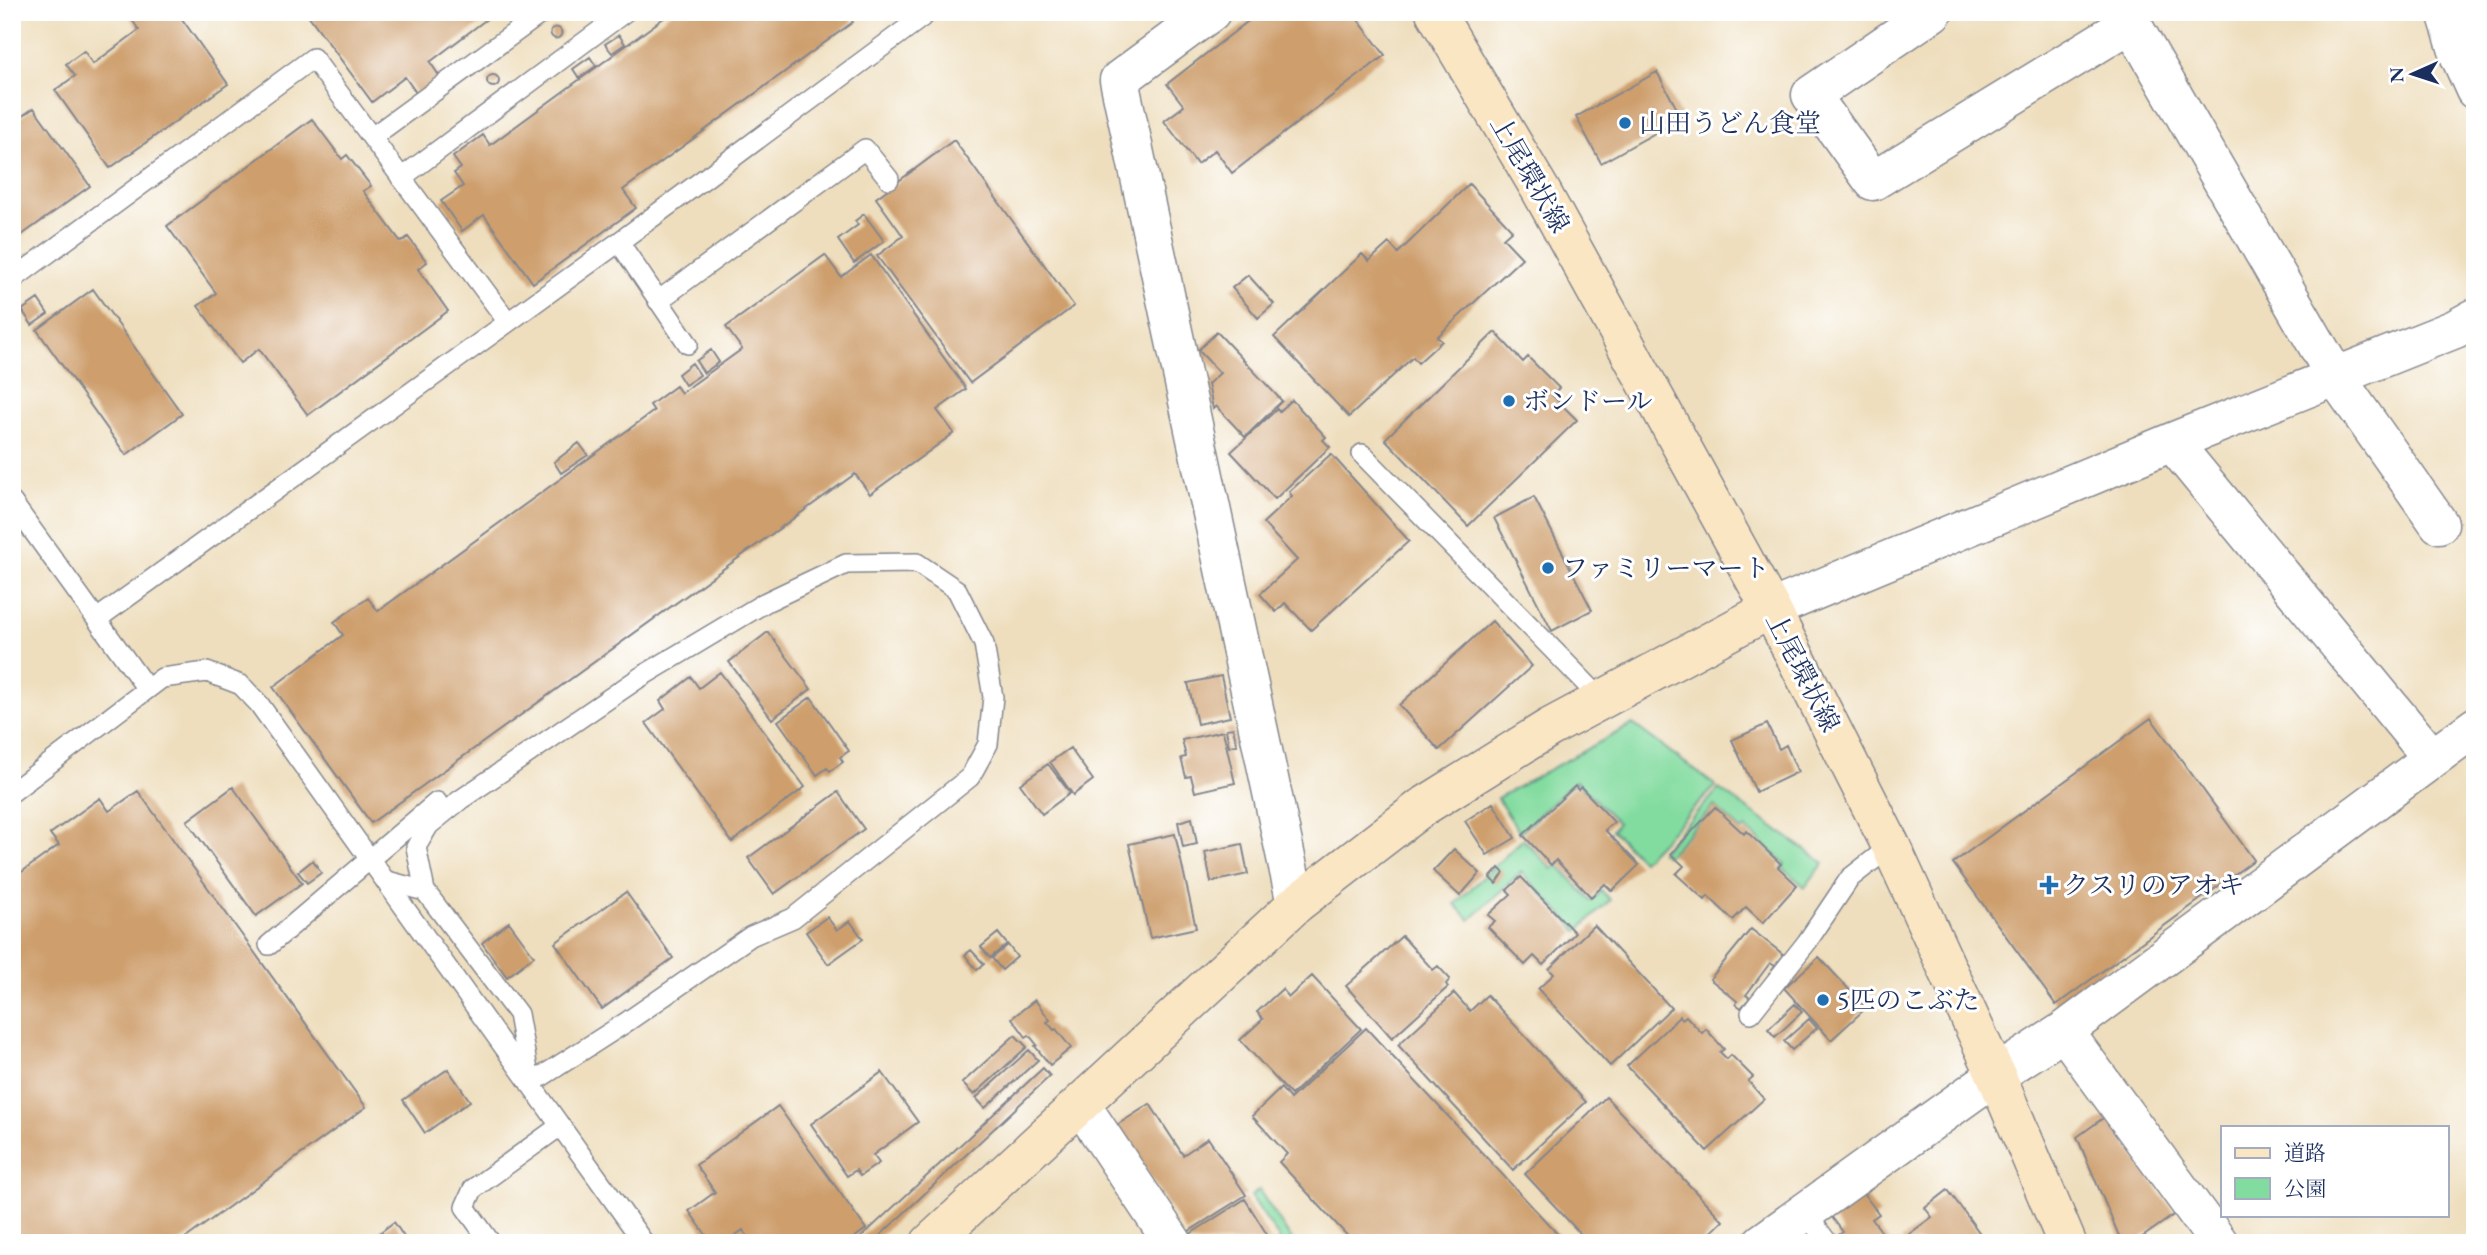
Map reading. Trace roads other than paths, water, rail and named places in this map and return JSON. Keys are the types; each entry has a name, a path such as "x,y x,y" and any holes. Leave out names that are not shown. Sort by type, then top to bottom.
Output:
{"main road":[{"name":"上尾環状線","path":"1435,12 1542,191 1771,609 1891,846 1996,1075 2067,1243"},
{"path":"930,1243 1296,904 1422,808 1549,728 1771,609"}],"street":[{"path":"1212,12 1119,80 1296,904"},
{"path":"1933,12 1811,95 1873,181 2128,18 2335,376 2439,524"},
{"path":"2446,12 2460,57 2475,90"},
{"path":"1771,609 2172,442 2455,329 2475,318"},
{"path":"2172,442 2432,758"},
{"path":"1762,1243 1996,1075 2064,1031 2475,727"},
{"path":"2064,1031 2219,1243"},
{"path":"1081,1104 1173,1243"}],"lane":[{"path":"372,137 543,12"},
{"path":"401,178 625,12"},
{"path":"97,619 619,242 929,12"},
{"path":"12,279 313,58 508,322"},
{"path":"658,301 865,149 890,179"},
{"path":"619,242 688,344"},
{"path":"1362,454 1602,701"},
{"path":"12,502 147,689"},
{"path":"917,563 957,590 984,644 993,697 988,744 970,777 793,918 751,936 625,1023 530,1084 517,1014 425,891 416,847 429,825 460,800 639,678 766,602 846,564 917,563"},
{"path":"12,792 162,678 207,672 241,685 259,704 387,881 644,1243"},
{"path":"269,944 449,792 460,800"},
{"path":"1751,1013 1807,942 1850,878 1891,846"},
{"path":"387,881 425,891"},
{"path":"491,1243 465,1207 473,1189 560,1126"},
{"path":"1805,1212 1828,1243"}],"place":[{"name":"山田うどん食堂","path":"1625,123"},
{"name":"ボンドール","path":"1509,401"},
{"name":"ファミリーマート","path":"1548,568"},
{"name":"クスリのアオキ","path":"2049,885"},
{"name":"5匹のこぶた","path":"1823,1000"}]}
